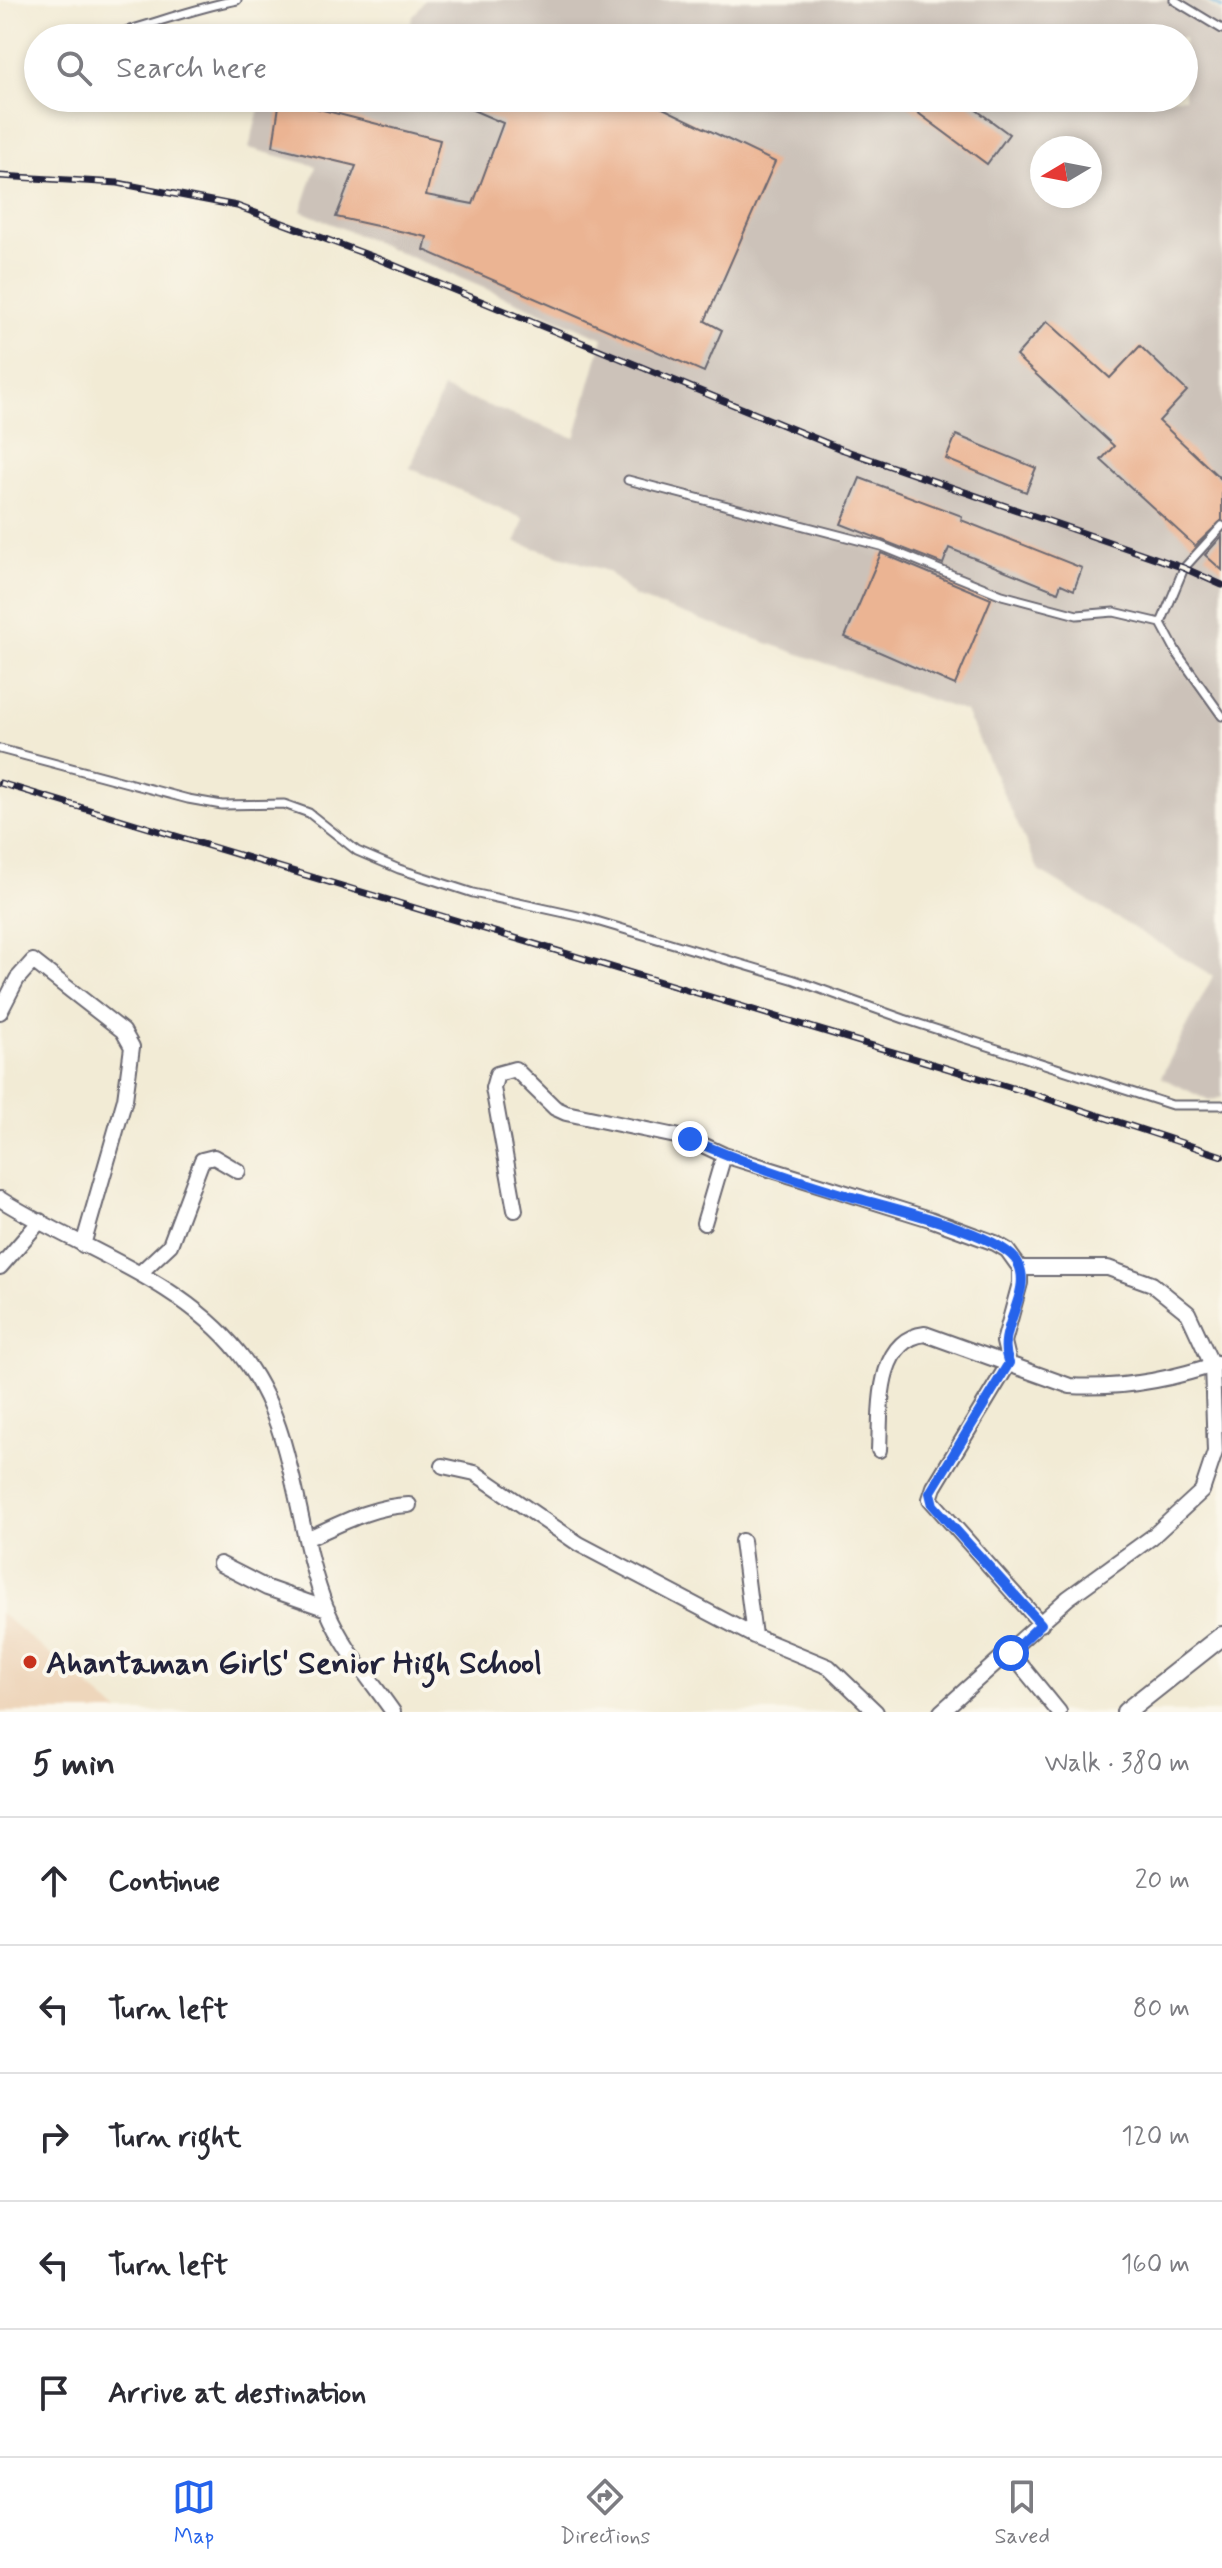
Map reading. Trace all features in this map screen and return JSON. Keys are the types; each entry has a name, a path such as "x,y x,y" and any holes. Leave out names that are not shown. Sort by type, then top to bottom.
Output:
{"street":[{"path":"0,1012 17,979 33,961 128,1038 133,1058 125,1099 83,1245"},
{"path":"515,1210 493,1088 497,1074 505,1069 515,1069 555,1108 566,1113 690,1139 724,1155 930,1219 1007,1250 1020,1268 1020,1283 1004,1342 1009,1363 934,1487 930,1499 1041,1624"},
{"path":"704,1223 724,1155"},
{"path":"140,1273 170,1245 202,1160 214,1157 238,1171"},
{"path":"0,1199 140,1273 188,1305 239,1353 273,1408 327,1609 343,1642 393,1712"},
{"path":"0,1267 40,1221"},
{"path":"941,1712 1011,1653 1068,1598 1152,1537 1202,1491 1218,1454 1217,1363 1188,1313 1152,1284 1108,1268 1020,1268"},
{"path":"879,1450 886,1369 895,1352 914,1335 925,1334 1070,1386 1095,1388 1155,1380 1217,1363"},
{"path":"443,1466 475,1473 579,1544 754,1636 829,1667 876,1712"},
{"path":"306,1539 365,1513 389,1506 409,1505"},
{"path":"742,1541 754,1636"},
{"path":"220,1564 267,1588 327,1609"},
{"path":"1126,1712 1222,1636"},
{"path":"1011,1653 1059,1712"}],"lane":[{"path":"152,24 194,8 237,0"},
{"path":"1174,0 1222,29"},
{"path":"628,480 881,546 1002,595 1077,615 1114,612 1161,623 1177,653 1222,716"},
{"path":"1161,623 1184,568 1222,526"},
{"path":"0,749 188,799 222,805 284,804 309,813 357,851 473,893 583,917 795,980 1159,1101 1183,1106 1222,1105"}],"shaded area":[{"path":"425,0 1199,0 1222,13 1222,1097 1209,1101 1161,1077 1213,976 1039,871 966,712 635,597 607,571 516,542 524,519 410,468 443,389 575,438 603,338 301,211 316,166 249,148 258,112 1198,112 1198,24 411,24"},
{"name":"Ahantaman Girls' Senior High School","path":"0,1613 119,1712 0,1712"}],"building":[{"path":"278,112 331,112 440,140 426,195 473,204 503,123 477,112 671,112 775,162 705,321 722,330 704,372 424,250 427,237 336,217 356,166 273,146"},
{"path":"917,112 979,112 1009,134 987,164"},
{"path":"1047,321 1110,378 1140,346 1187,391 1159,421 1222,480 1222,520 1195,546 1101,460 1114,446 1016,356"},
{"path":"956,435 1036,468 1026,492 946,459"},
{"path":"860,478 962,516 961,520 1082,568 1074,590 1061,584 1058,592 949,548 943,564 841,524"},
{"path":"1222,536 1222,570 1205,555"},
{"path":"881,553 991,599 955,685 845,637"}],"waterway":[{"path":"1207,0 1222,8"}],"railway":[{"path":"0,176 118,183 237,206 376,258 841,449 1184,568 1222,585"},
{"path":"0,783 1036,1095 1222,1156"}],"place":[{"name":"Ahantaman Girls' Senior High School","path":"30,1662"}],"route":[{"path":"690,1139 724,1155 930,1219 995,1243 1015,1259 1020,1268 1020,1283 1004,1342 1009,1363 930,1493 933,1505 1041,1624 1011,1653"}]}
